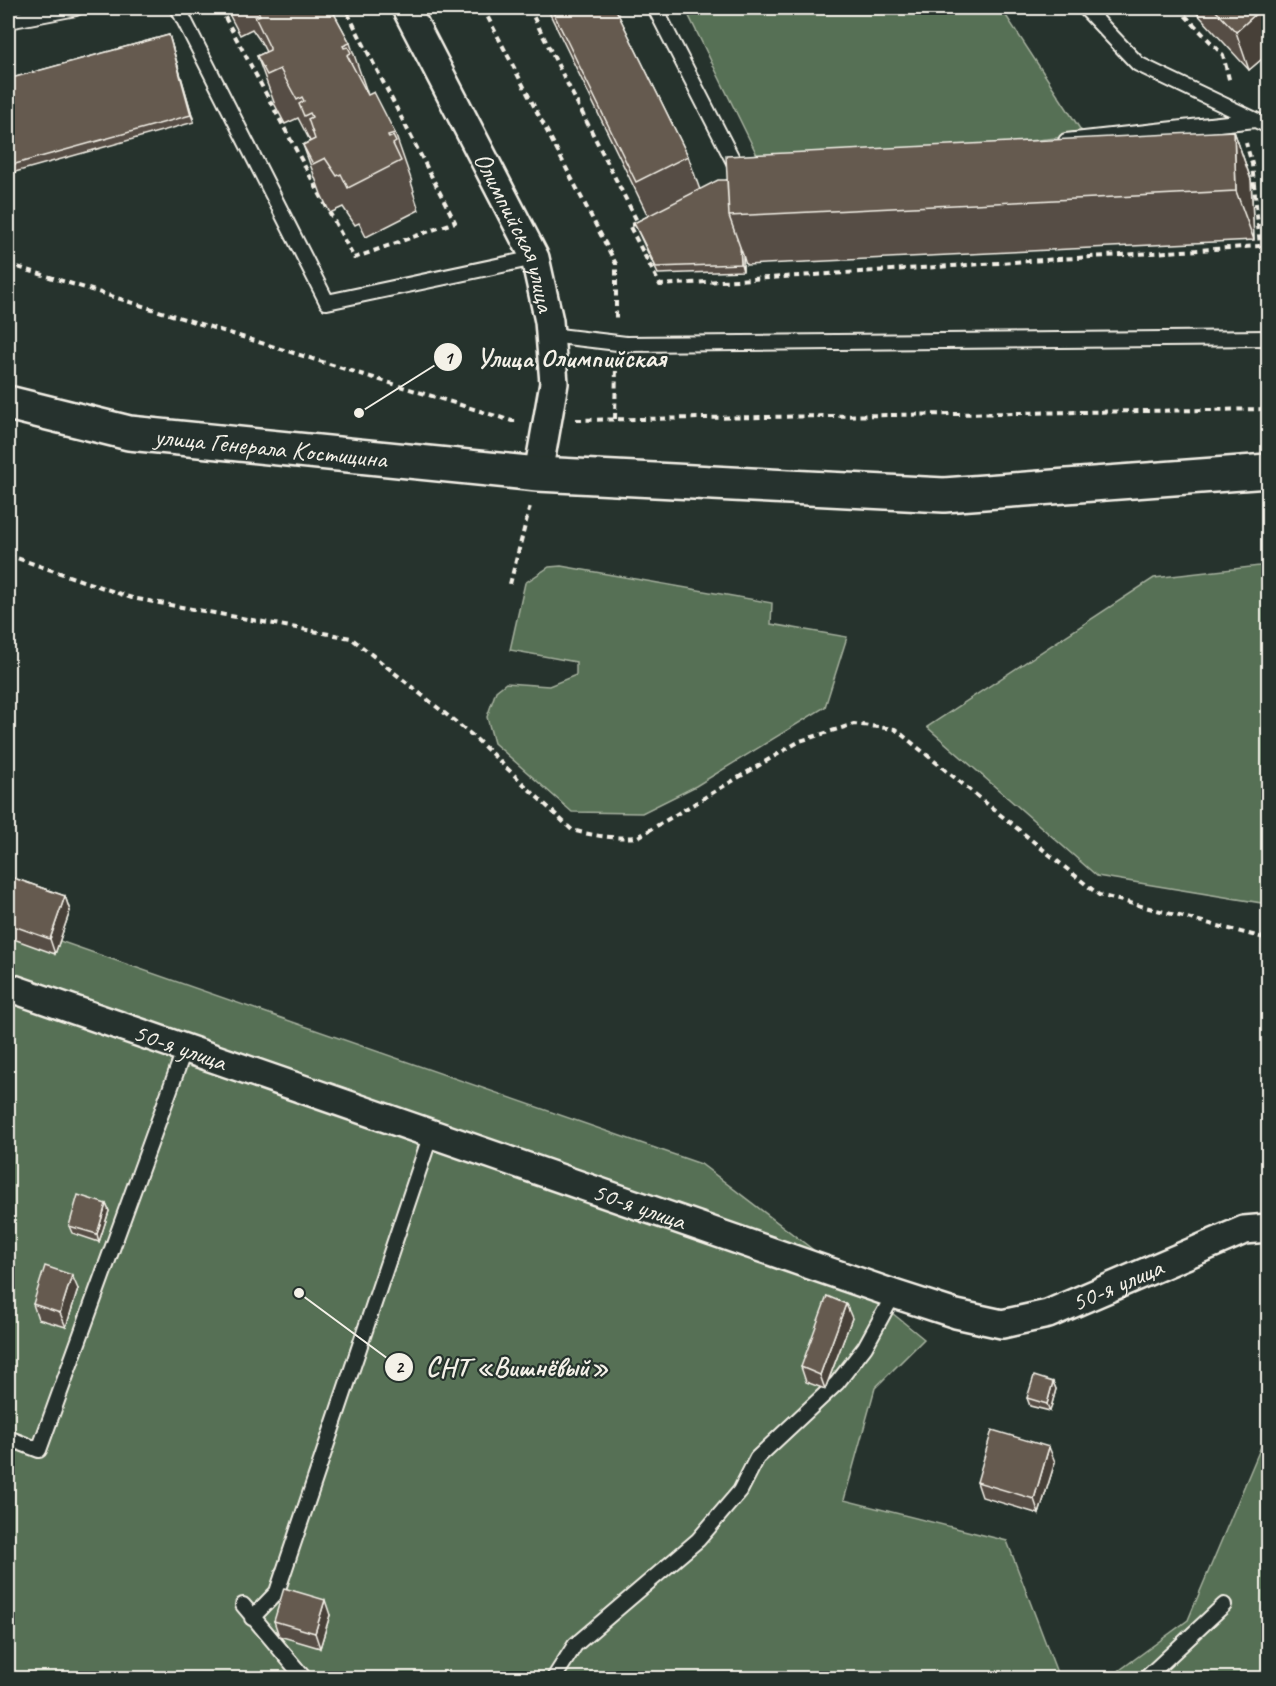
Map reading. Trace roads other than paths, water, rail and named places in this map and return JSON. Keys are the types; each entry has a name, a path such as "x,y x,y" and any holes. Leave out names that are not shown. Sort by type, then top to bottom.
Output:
{"street":[{"name":"Олимпийская улица","path":"406,8 535,258 549,321 554,383 538,474"},
{"name":"улица Генерала Костицина","path":"8,403 129,433 538,474 944,495 1269,471"},
{"name":"50-я улица","path":"8,987 894,1294 956,1314 1002,1324 1048,1314 1244,1230 1269,1228"}],"lane":[{"path":"8,21 76,8"},
{"path":"178,8 327,302 535,258"},
{"path":"655,8 741,176 753,174"},
{"path":"1085,8 1138,64 1269,126"},
{"path":"1050,142 1255,120"},
{"path":"550,335 638,344 1269,338"},
{"path":"8,1438 39,1450 185,1048"},
{"path":"252,1618 277,1592 431,1134"},
{"path":"554,1678 575,1644 698,1540 740,1491 758,1458 837,1383 865,1347 894,1294"},
{"path":"243,1605 304,1678"},
{"path":"1146,1678 1224,1605"}],"place":[{"name":"Улица Олимпийская","path":"359,413"},
{"name":"СНТ «Вишнёвый»","path":"299,1293"}]}
